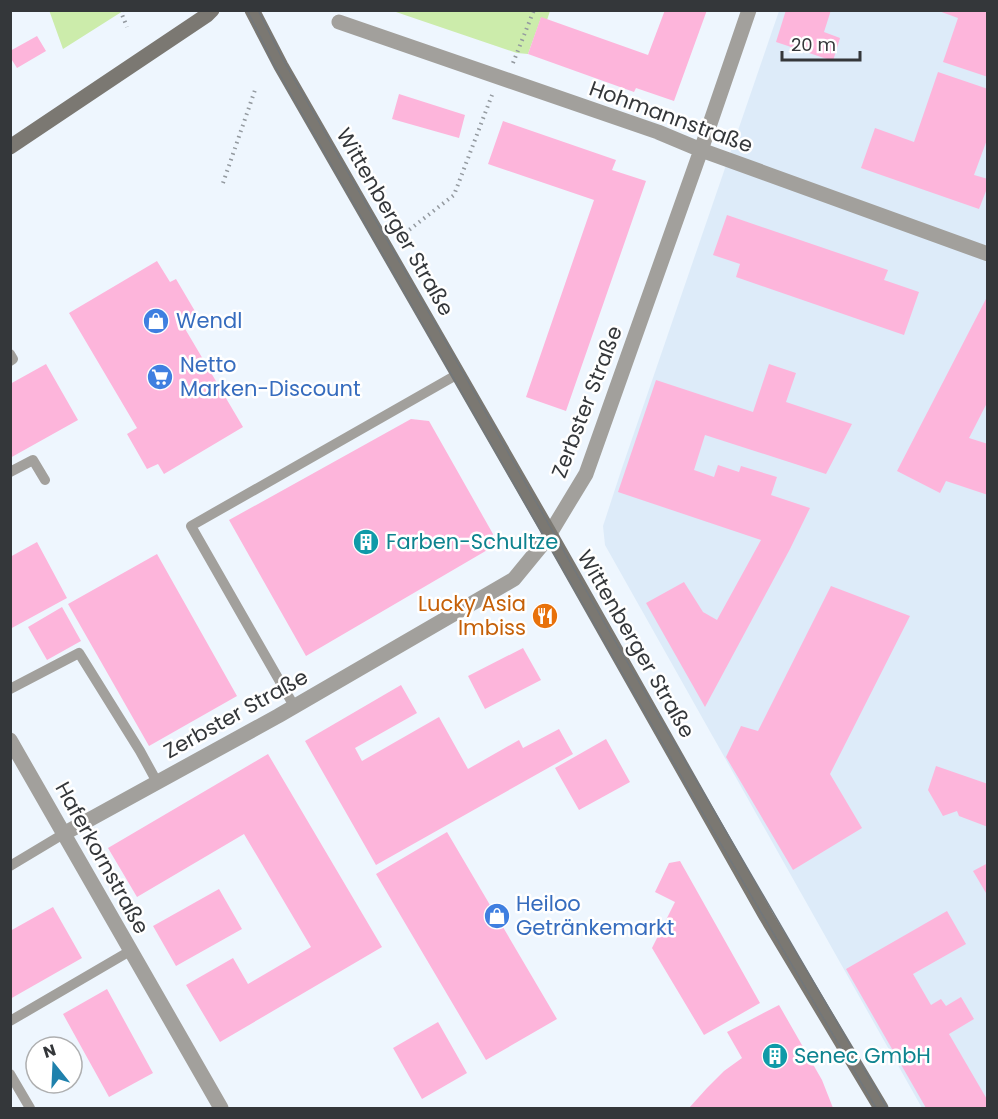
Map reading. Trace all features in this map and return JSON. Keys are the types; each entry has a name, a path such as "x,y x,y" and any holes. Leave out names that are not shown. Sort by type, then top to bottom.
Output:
{"main road":[{"path":"11,143 212,10"},
{"name":"Wittenberger Straße","path":"252,10 281,66 766,916 881,1108"}],"street":[{"name":"Zerbster Straße","path":"65,833 294,706 513,579 550,534 586,474 748,10"},
{"name":"Hohmannstraße","path":"339,22 658,132 701,150 987,254"},
{"name":"Haferkornstraße","path":"10,740 221,1108"}],"lane":[{"path":"10,354 13,359 10,361"},
{"path":"294,706 191,526 458,374"},
{"path":"10,472 33,460 45,480"},
{"path":"10,689 79,653 140,751 157,783"},
{"path":"10,866 65,833"},
{"path":"10,1021 130,951"},
{"path":"10,1074 30,1108"}],"path":[{"path":"122,10 127,27"},
{"path":"386,248 454,195 534,10"},
{"path":"224,183 255,90"}],"shaded area":[{"path":"779,11 987,11 987,1108 922,1108 605,545 603,526"}],"green space":[{"path":"49,10 123,10 123,11 63,49"},
{"path":"393,11 550,11 547,20 541,18 528,54 517,53"}],"building":[{"path":"665,10 707,10 674,101 636,88 634,92 528,54 541,17 648,55"},
{"path":"786,10 831,10 824,32 840,38 833,61 776,42"},
{"path":"936,10 988,10 988,77 943,62 958,18"},
{"path":"37,36 46,51 17,68 10,57 10,51"},
{"path":"938,72 988,89 988,137 974,175 988,179 988,186 979,209 861,168 875,128 914,142"},
{"path":"399,94 465,115 459,138 392,119"},
{"path":"503,121 616,160 612,170 646,181 566,411 526,397 594,200 488,164"},
{"path":"727,215 888,270 884,280 919,292 904,335 736,277 740,264 713,255"},
{"name":"Netto Marken-Discount","path":"157,261 170,282 176,279 199,318 184,327 243,427 164,474 158,464 147,469 127,434 137,428 69,313"},
{"path":"988,295 988,401 969,438 988,444 988,495 946,481 940,493 897,471"},
{"path":"46,364 78,420 10,458 10,384"},
{"path":"769,364 796,373 786,402 852,424 826,474 705,435 694,470 714,477 718,465 739,472 741,466 777,477 771,495 810,508 705,707 646,603 684,582 703,612 717,620 761,540 618,492 656,380 753,412"},
{"name":"Farben-Schultze","path":"411,419 429,421 493,534 489,549 306,656 229,520"},
{"path":"37,542 67,598 10,629 10,557"},
{"path":"157,554 237,696 149,746 68,604"},
{"path":"831,586 910,616 830,774 862,828 793,870 726,757 741,726 758,731"},
{"path":"62,607 81,641 47,660 28,627"},
{"path":"523,648 541,680 485,709 468,676"},
{"path":"401,685 417,713 355,748 362,761 439,717 468,769 519,740 523,748 559,729 573,754 376,865 305,741"},
{"path":"606,739 630,782 579,810 555,768"},
{"path":"268,754 382,947 220,1042 186,985 233,958 248,984 311,947 244,834 137,897 108,848"},
{"path":"936,766 988,784 988,827 959,816 957,811 943,816 928,790"},
{"path":"447,832 557,1019 486,1060 376,874"},
{"path":"680,861 760,1003 704,1035 652,948 675,902 655,892 669,863"},
{"path":"988,863 988,894 973,871"},
{"path":"219,889 242,929 176,966 153,926"},
{"path":"53,907 82,958 10,999 10,931"},
{"path":"947,911 966,944 913,974 931,1005 941,999 946,1006 961,997 974,1019 949,1034 988,1101 988,1108 926,1108 846,969"},
{"path":"107,989 153,1073 109,1097 84,1052 84,1035 75,1035 63,1014"},
{"name":"Senec GmbH","path":"779,1005 822,1080 833,1108 689,1108 724,1071 742,1058 727,1032"},
{"path":"438,1022 467,1073 422,1099 393,1048"}],"tram line":[{"path":"247,10 273,63 692,795 876,1108"},
{"path":"258,10 282,58 603,620 887,1108"}],"place":[{"name":"Wendl","path":"156,321"},
{"name":"Netto Marken-Discount","path":"160,377"},
{"name":"Farben-Schultze","path":"366,542"},
{"name":"Lucky Asia Imbiss","path":"545,616"},
{"name":"Heiloo Getränkemarkt","path":"497,916"},
{"name":"Senec GmbH","path":"775,1056"}]}
